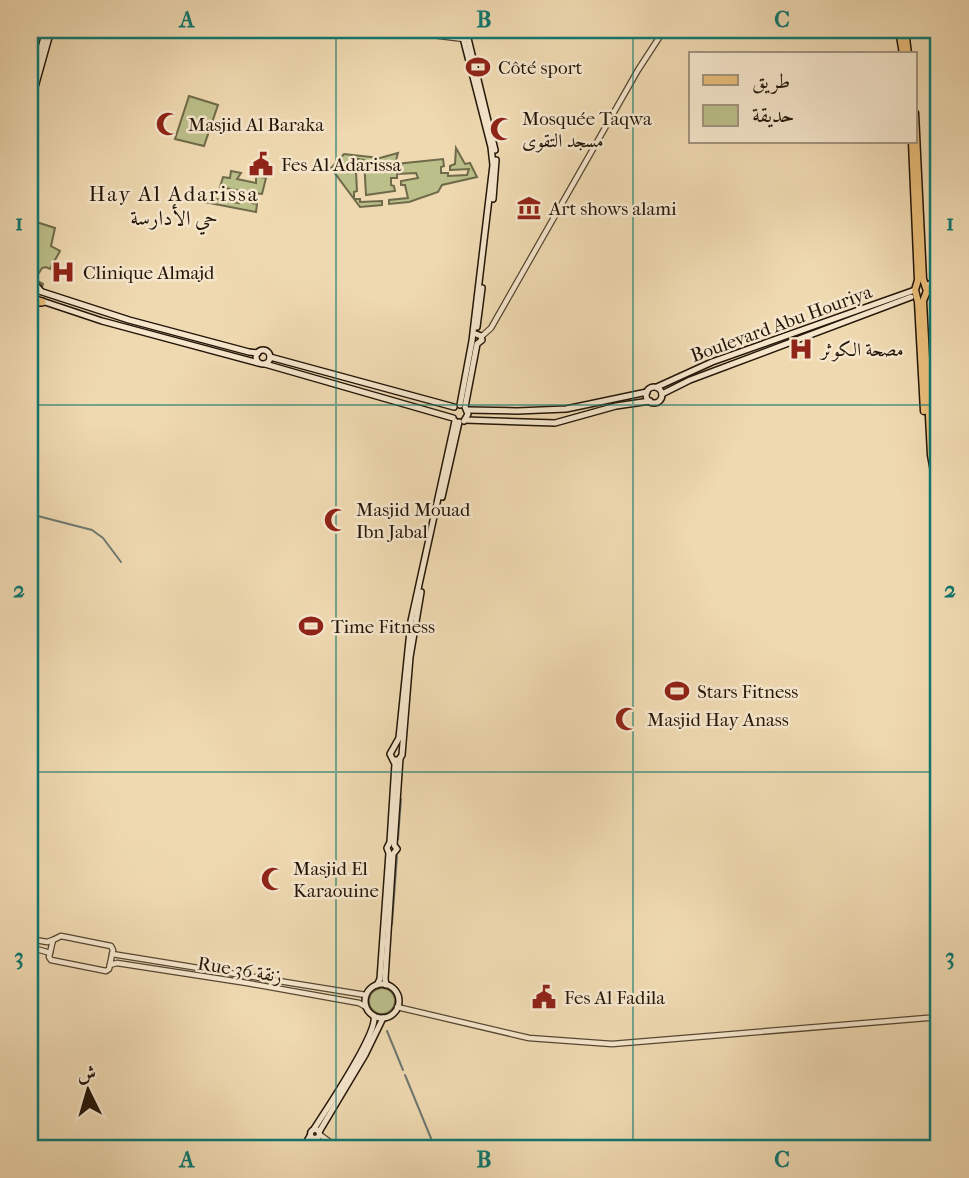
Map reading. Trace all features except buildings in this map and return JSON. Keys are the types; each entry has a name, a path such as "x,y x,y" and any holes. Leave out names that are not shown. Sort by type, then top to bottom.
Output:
{"highway":[{"path":"30,299 43,297"}],"main road":[{"path":"30,89 48,30"},
{"path":"30,105 48,30"},
{"path":"900,30 902,52"},
{"path":"905,30 908,52"},
{"path":"458,420 468,417 462,407 476,338 497,168 494,140 465,35"},
{"path":"916,143 927,463 939,510"},
{"path":"912,144 930,455 939,499"},
{"path":"30,278 43,297 249,352 266,351 270,357 462,407 517,411 566,409 647,392 651,387 657,387 662,394 658,401 616,406 555,423 458,420 126,328 43,297 30,288"},
{"name":"Boulevard Abu Houriya","path":"662,394 939,282"},
{"name":"Boulevard Abu Houriya","path":"657,387 712,362 921,291"},
{"path":"258,353 256,358 262,364"},
{"path":"262,364 270,357"},
{"path":"647,392 650,401"},
{"path":"458,420 452,413 462,407"},
{"path":"399,757 390,756 399,738 411,621 458,420"},
{"path":"391,853 397,849 392,845 399,757 416,613 458,420"},
{"path":"394,750 399,757"},
{"path":"386,985 391,853"},
{"path":"377,985 380,979 391,853"},
{"path":"303,1148 316,1135 365,1055 383,1018 393,1013 397,1007 396,993 386,985 377,985 366,995 366,1007 375,1021 364,1046 316,1135 309,1148"},
{"path":"374,1016 383,1018"}],"street":[{"path":"392,30 465,35"},
{"path":"422,30 465,35"},
{"path":"476,338 494,323 638,69 664,30"},
{"name":"Rue 36 زنقة","path":"53,940 61,936 110,945 113,948 112,954 366,995"},
{"path":"30,939 48,942 53,940"},
{"path":"30,947 50,953 53,940"},
{"name":"Rue 36 زنقة","path":"50,953 49,958 52,961 107,971 110,965 117,963 247,983 359,1003 366,1007"},
{"path":"110,965 112,954"},
{"path":"397,1007 529,1038 612,1044 939,1017"},
{"path":"316,1135 328,1148"},
{"path":"316,1135 338,1148"}],"green space":[{"path":"189,96 218,105 204,146 175,139"},
{"path":"456,148 465,164 470,163 477,177 442,185 438,192 409,202 389,204 389,200 408,198 405,185 401,185 401,181 418,178 416,173 397,174 397,178 391,178 395,191 366,195 364,160 358,159 358,163 338,165 336,168 338,171 356,171 357,191 354,192 354,199 331,168 344,154 380,158 398,153 395,164 443,159 441,173 448,173 448,176 467,175 469,169 450,170 450,166 455,164"},
{"path":"231,171 241,173 237,179 256,183 256,176 266,178 262,194 253,193 251,203 257,204 256,212 204,202 205,197 239,203 242,191 220,187 223,177 230,178"},
{"path":"354,199 360,199 360,202 382,201 382,205 360,207"},
{"path":"30,220 55,228 51,246 60,251 50,269 42,268 37,276 38,281 43,284 42,287 30,273"},
{"path":"382,988 391,992 395,1001 391,1010 382,1014 373,1010 369,1001 373,992"}],"waterway":[{"path":"30,514 92,530 103,538 121,562"},
{"path":"398,839 401,799"},
{"path":"392,924 397,856"},
{"path":"387,1031 403,1070"},
{"path":"405,1075 435,1148"}],"place":[{"name":"Côté sport","path":"478,67"},
{"name":"Masjid Al Baraka","path":"168,124"},
{"name":"Mosquée Taqwa مسجد التقوى","path":"502,129"},
{"name":"Fes Al Adarissa","path":"261,164"},
{"name":"Art shows alami","path":"529,208"},
{"name":"Clinique Almajd","path":"63,272"},
{"name":"مصحة الكوثر","path":"801,349"},
{"name":"Masjid Mouad Ibn Jabal","path":"336,520"},
{"name":"Time Fitness","path":"311,626"},
{"name":"Stars Fitness","path":"677,691"},
{"name":"Masjid Hay Anass","path":"627,719"},
{"name":"Masjid El Karaouine","path":"273,879"},
{"name":"Fes Al Fadila","path":"544,997"}],"district":[{"name":"Hay Al Adarissa حي الأدارسة","path":"174,206"}]}
